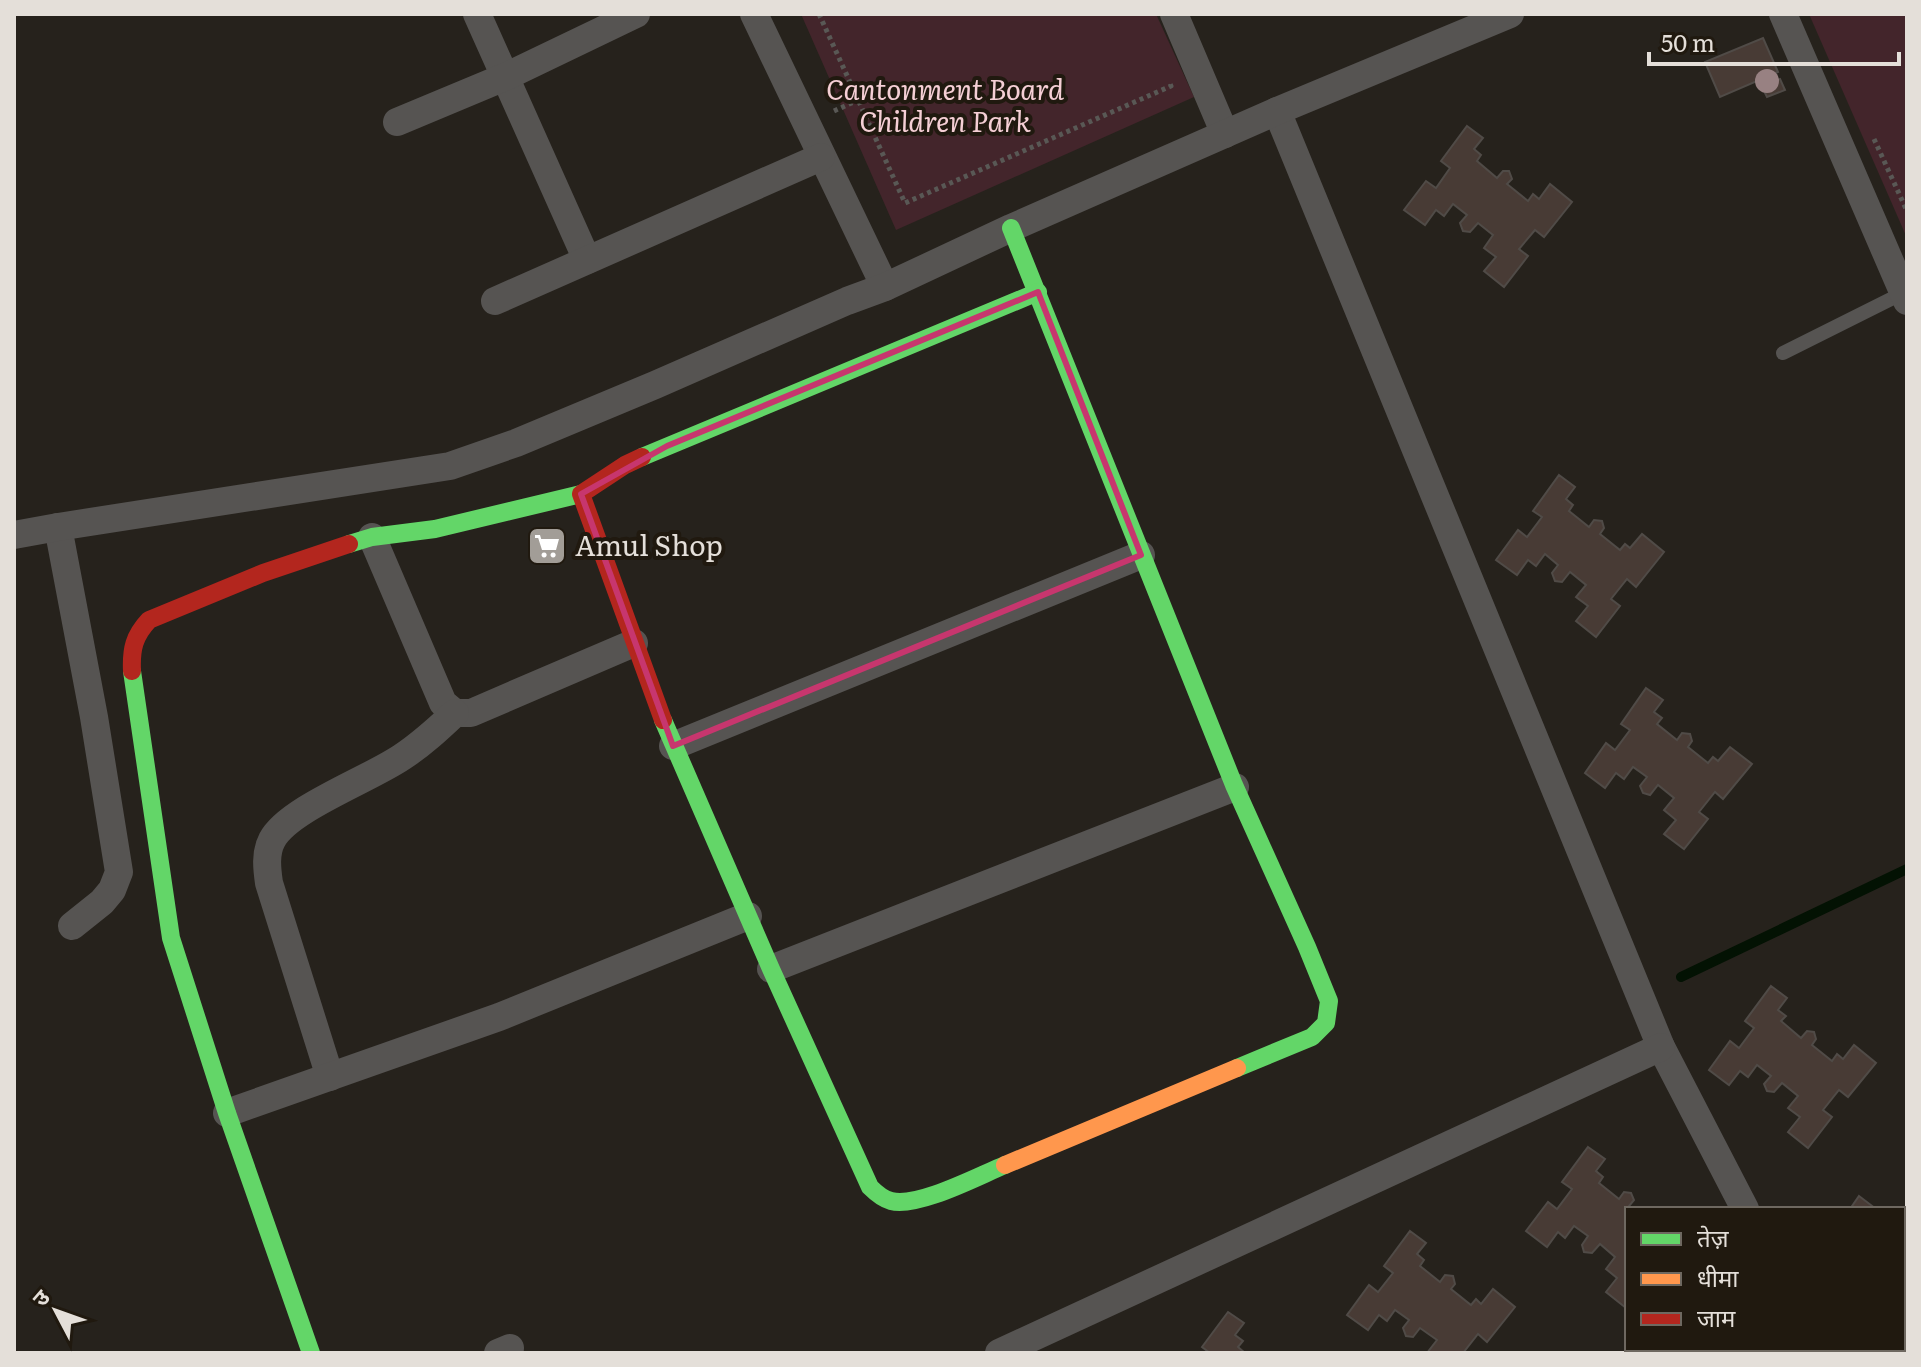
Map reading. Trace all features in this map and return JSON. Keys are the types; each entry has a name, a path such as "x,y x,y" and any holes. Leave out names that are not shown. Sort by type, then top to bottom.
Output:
{"street":[{"path":"477,14 587,260"},
{"path":"397,122 505,77 636,14"},
{"path":"754,14 885,287"},
{"path":"1174,14 1225,134"},
{"path":"14,535 450,466 516,443 885,287 1277,111 1510,14"},
{"path":"1783,14 1905,297"},
{"path":"1277,111 1661,1047 1744,1207"},
{"path":"495,301 821,157"},
{"path":"581,494 673,746 870,1187 882,1200 920,1200 1312,1037 1326,1023 1329,1001 1235,787 1011,228"},
{"path":"311,1353 227,1113 171,938 132,671 131,648 137,632 149,620 263,573 372,537 435,529 581,494 625,465 667,446 1038,292"},
{"path":"58,527 119,872 112,890 102,902 72,926"},
{"path":"372,537 443,703 455,713 471,713 634,643"},
{"path":"673,746 1141,555"},
{"path":"330,1077 269,883 267,860 270,842 282,826 304,811 403,757 455,713"},
{"path":"771,969 1235,787"},
{"path":"227,1113 499,1017 748,916"},
{"path":"999,1353 1661,1047"}],"lane":[{"path":"1783,353 1905,297"}],"path":[{"path":"819,14 905,203 1171,86 1164,72"}],"highlighted area":[{"path":"1038,292 1141,555 673,746 581,494 667,446"}],"green space":[{"name":"Cantonment Board Children Park","path":"801,14 1156,14 1194,97 896,230"},
{"path":"1809,14 1907,14 1907,238"}],"building":[{"path":"1763,38 1778,72 1720,97 1705,62"},
{"path":"1780,79 1785,90 1767,97 1762,87"},
{"path":"1467,126 1483,138 1474,149 1481,155 1477,161 1497,178 1503,171 1509,171 1512,179 1507,184 1528,201 1533,194 1539,199 1550,184 1572,202 1544,237 1535,230 1519,249 1528,256 1504,287 1484,271 1496,257 1484,248 1493,235 1478,223 1470,232 1463,231 1460,223 1467,215 1453,204 1444,216 1436,210 1425,225 1404,210 1426,181 1436,188 1450,168 1441,161"},
{"path":"1559,475 1575,487 1566,499 1573,505 1569,511 1589,527 1594,520 1602,521 1604,528 1600,534 1620,550 1625,544 1630,548 1642,534 1664,552 1636,587 1627,579 1611,599 1620,606 1596,637 1576,621 1588,606 1576,597 1586,585 1570,572 1562,582 1555,581 1552,573 1558,565 1545,554 1536,566 1528,560 1517,575 1496,560 1518,530 1527,537 1542,517 1533,511"},
{"path":"1646,688 1663,700 1654,712 1662,718 1657,724 1677,740 1682,733 1690,734 1692,741 1688,747 1708,763 1713,757 1718,761 1730,747 1752,764 1723,799 1715,792 1699,812 1708,819 1684,849 1664,834 1676,820 1664,810 1674,798 1658,785 1650,795 1643,793 1640,786 1647,777 1633,767 1624,779 1616,773 1605,788 1585,773 1606,743 1615,750 1630,730 1621,724"},
{"path":"1771,986 1787,998 1778,1010 1786,1016 1781,1021 1801,1038 1807,1031 1814,1032 1816,1039 1812,1045 1832,1061 1837,1054 1843,1059 1854,1045 1876,1063 1848,1097 1839,1090 1823,1110 1832,1117 1808,1148 1788,1132 1800,1117 1788,1108 1798,1096 1782,1083 1774,1092 1767,1091 1764,1084 1771,1076 1757,1065 1748,1077 1740,1071 1729,1085 1709,1070 1730,1041 1739,1048 1754,1028 1745,1021"},
{"path":"1588,1147 1605,1159 1596,1171 1603,1177 1599,1183 1619,1199 1624,1192 1631,1193 1634,1200 1630,1207 1625,1207 1625,1307 1606,1292 1617,1278 1606,1269 1615,1257 1600,1244 1592,1253 1584,1252 1582,1245 1588,1236 1574,1226 1565,1238 1558,1232 1547,1247 1526,1231 1548,1202 1557,1209 1572,1189 1562,1182"},
{"path":"1859,1196 1873,1207 1851,1207"},
{"path":"1410,1231 1426,1243 1417,1254 1424,1260 1420,1266 1440,1282 1445,1275 1453,1276 1455,1284 1451,1289 1471,1305 1476,1299 1481,1304 1493,1289 1515,1307 1487,1342 1478,1334 1463,1353 1427,1353 1437,1340 1420,1328 1413,1337 1406,1336 1403,1328 1409,1320 1395,1310 1387,1321 1379,1315 1368,1330 1347,1315 1369,1285 1378,1292 1393,1273 1384,1266"},
{"path":"1905,1259 1907,1261 1905,1347"},
{"path":"1228,1312 1244,1323 1235,1335 1243,1341 1238,1347 1245,1353 1210,1353 1202,1347"}],"waterway":[{"path":"1681,977 1907,869"}],"traffic: fast":[{"path":"1011,228 1234,785 1329,1001 1326,1023 1312,1037 1237,1068"},
{"path":"642,457 1038,292"},
{"path":"349,544 372,537 435,529 581,494"},
{"path":"132,671 171,938 227,1113 311,1353"},
{"path":"663,720 870,1187 891,1201 916,1200 948,1190 1005,1165"}],"traffic: slow":[{"path":"1005,1165 1237,1068"}],"traffic: jam":[{"path":"642,457 581,494 663,720"},
{"path":"132,671 134,643 149,620 263,573 349,544"}],"place":[{"name":"Amul Shop","path":"547,546"}]}
